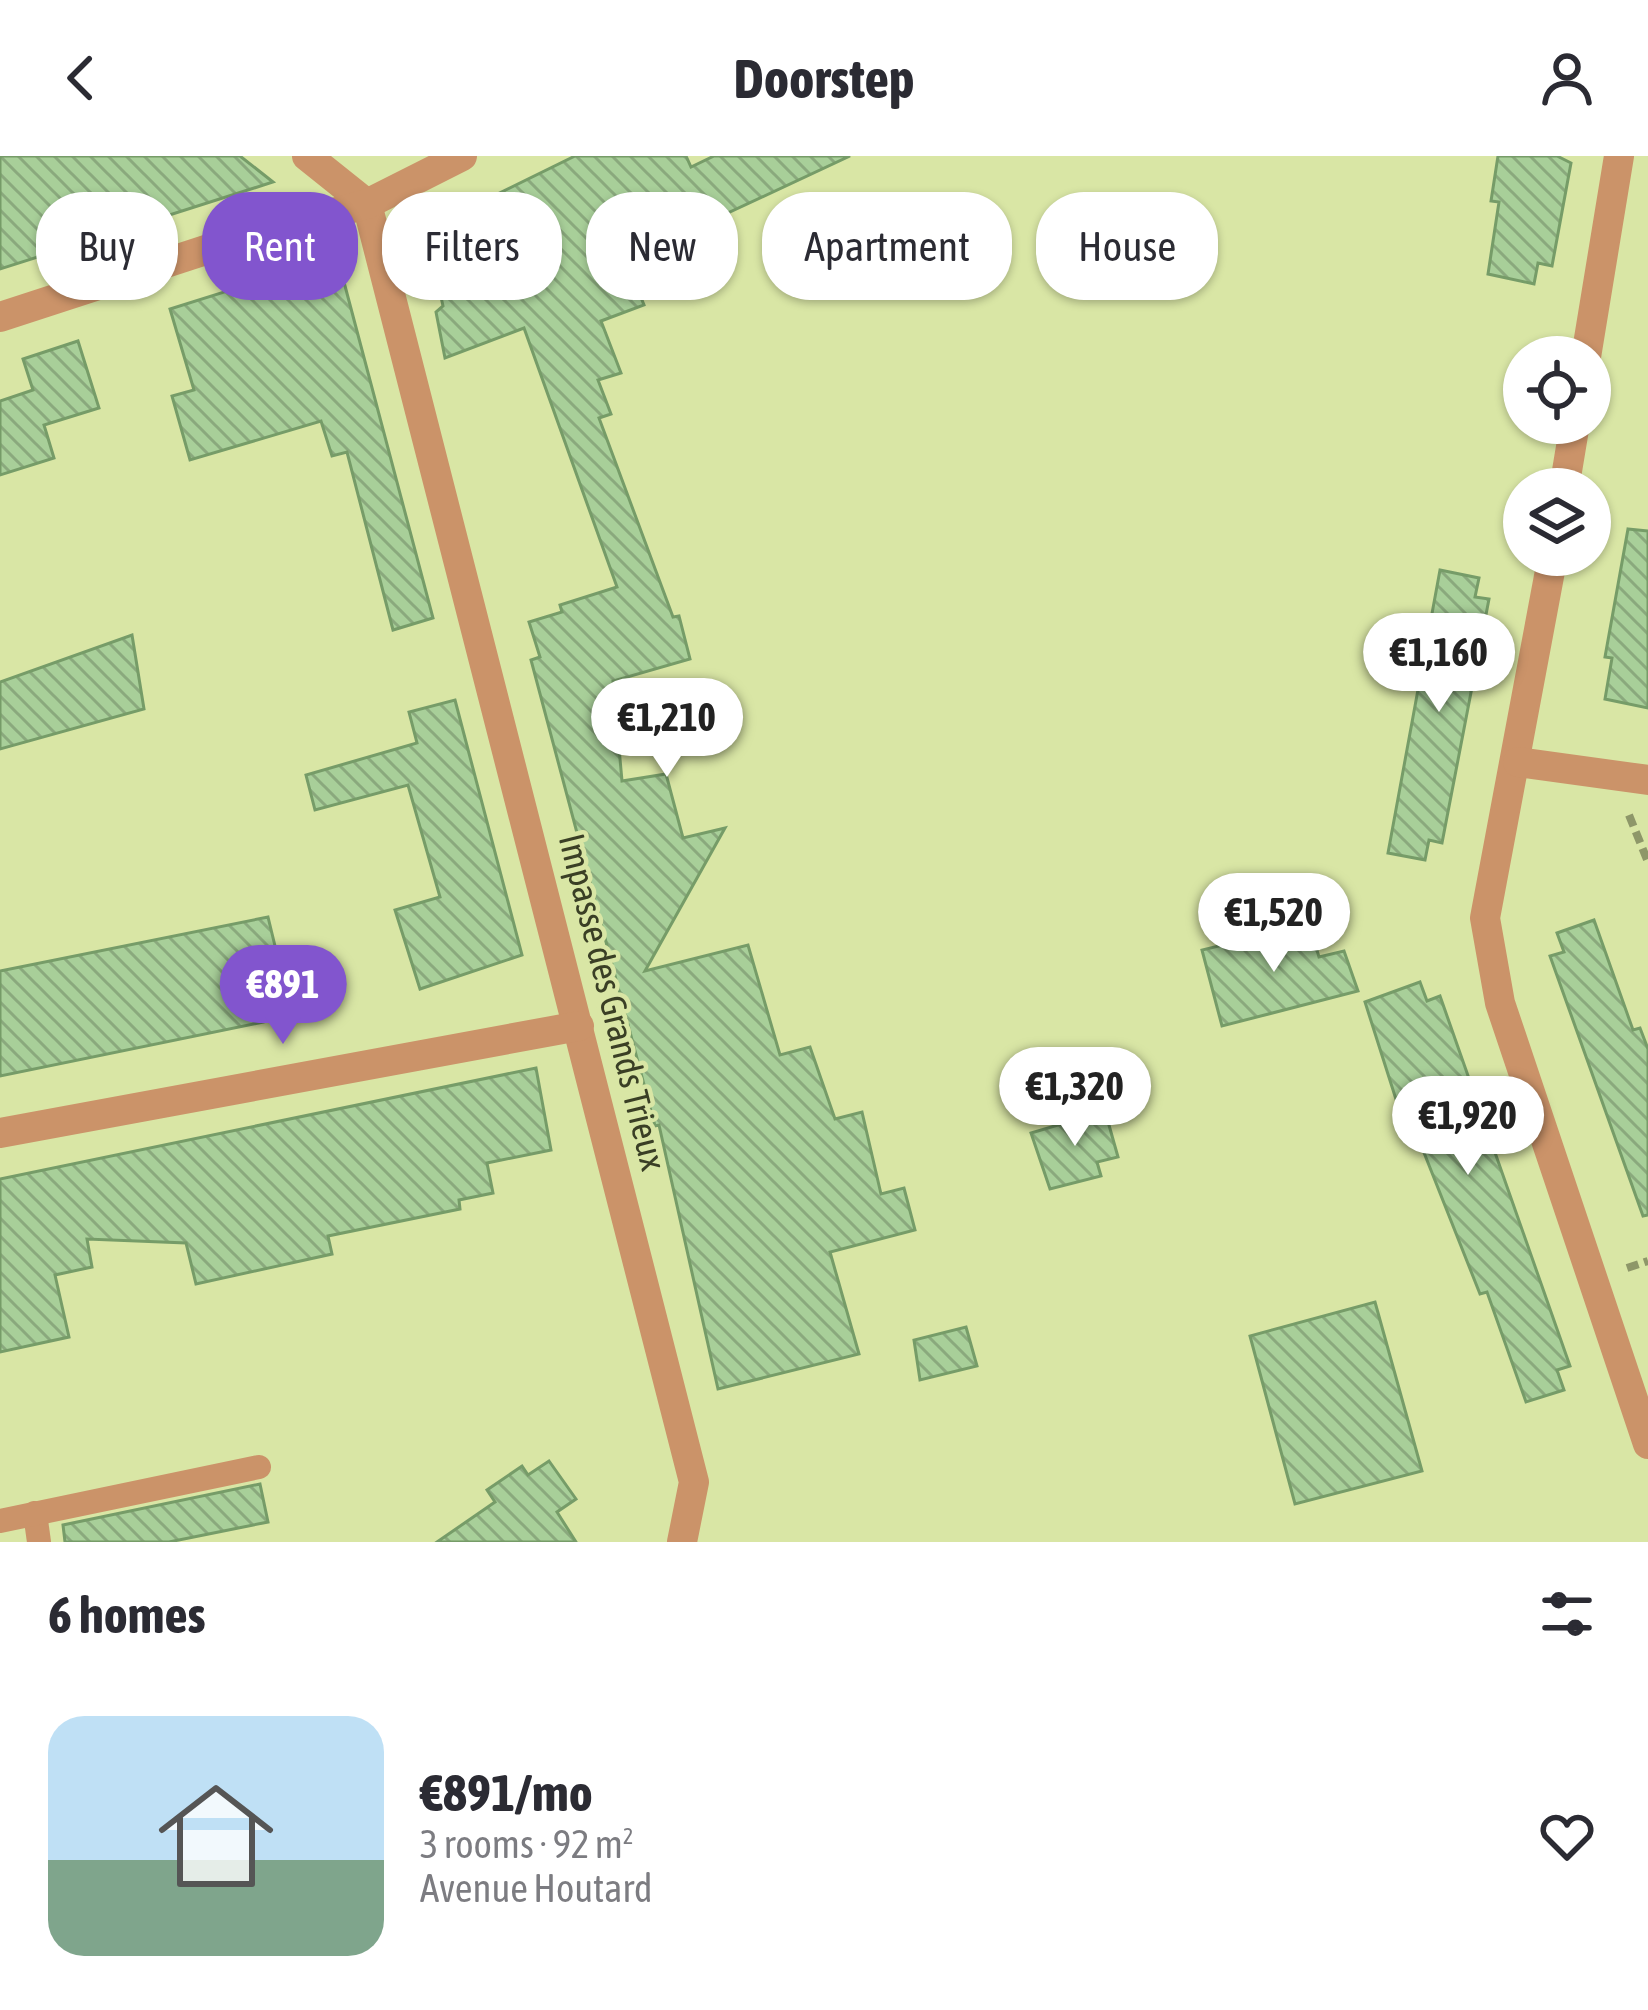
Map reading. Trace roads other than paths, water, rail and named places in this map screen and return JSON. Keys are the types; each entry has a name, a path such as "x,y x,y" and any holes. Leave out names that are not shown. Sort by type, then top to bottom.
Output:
{"street":[{"path":"308,156 367,204"},
{"path":"0,317 261,232 367,204 462,156"},
{"path":"1589,336 1619,156"},
{"name":"Impasse des Grands Trieux","path":"367,204 694,1481 682,1542"},
{"path":"1549,576 1485,918 1499,1003 1648,1444"},
{"path":"1518,762 1648,780"},
{"path":"0,1133 579,1025"}],"lane":[{"path":"0,1521 259,1466"},
{"path":"35,1514 39,1542"}]}
